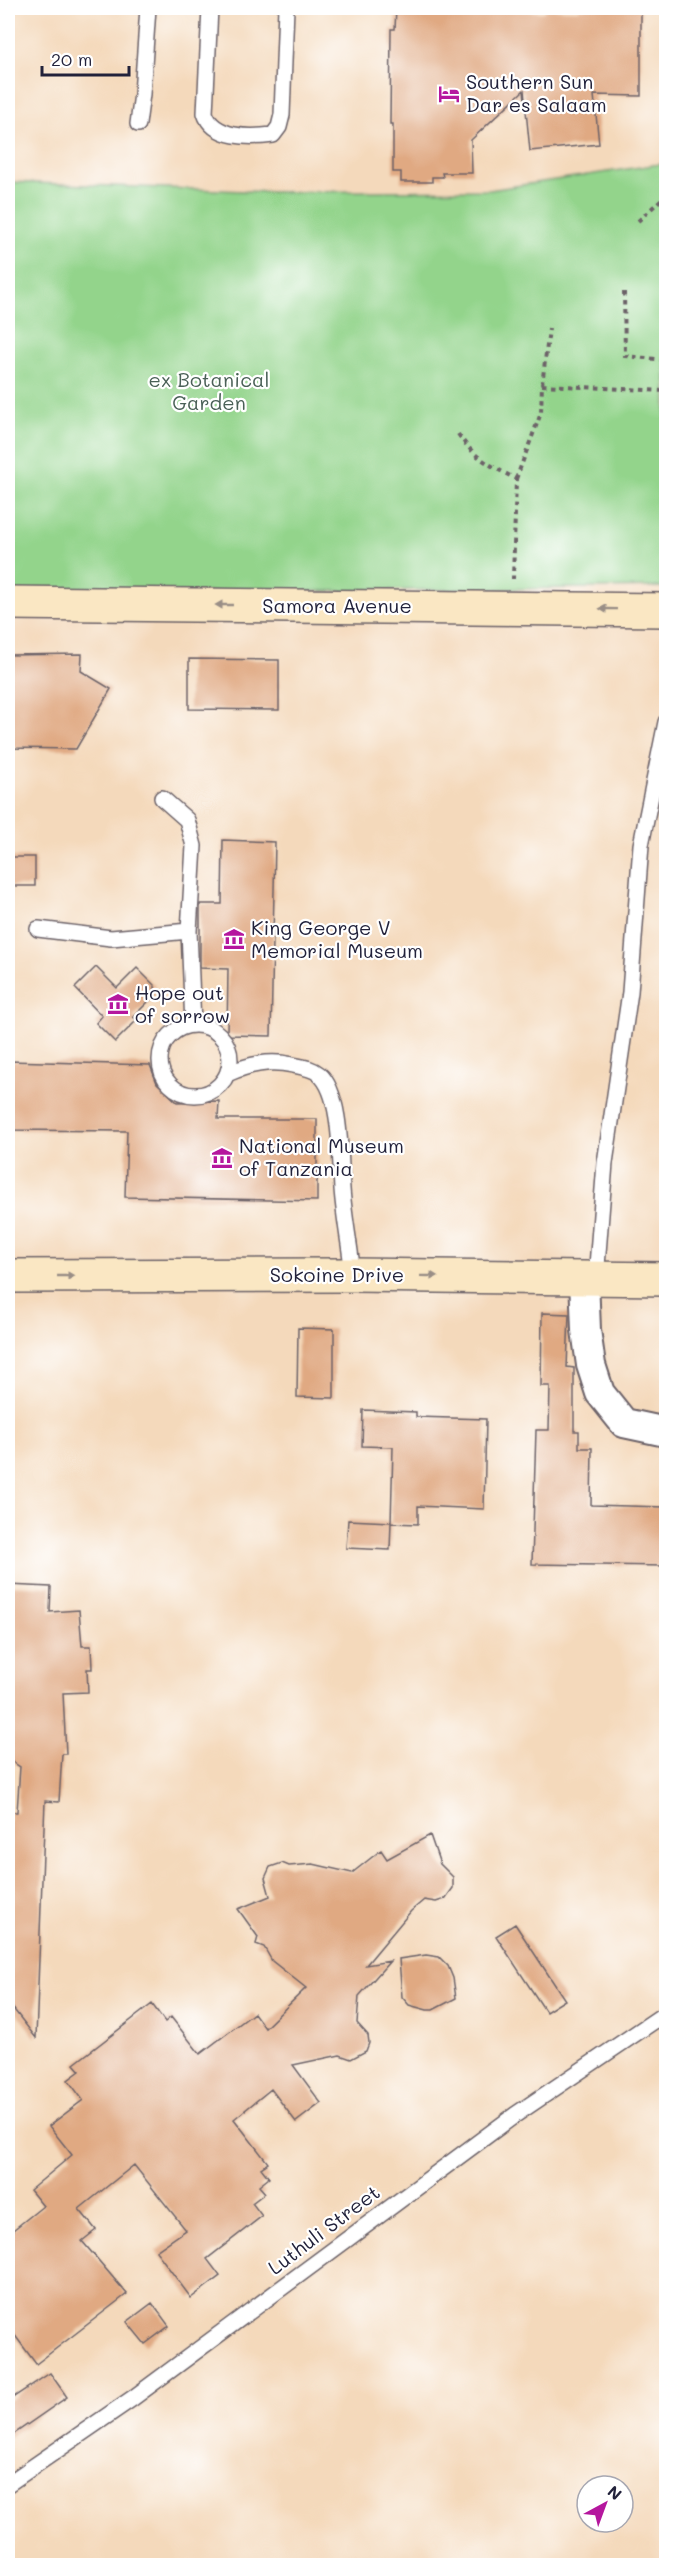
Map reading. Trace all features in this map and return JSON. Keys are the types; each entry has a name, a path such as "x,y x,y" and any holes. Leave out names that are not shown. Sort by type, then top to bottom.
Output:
{"street":[{"name":"Samora Avenue","path":"8,603 666,610"},
{"name":"Sokoine Drive","path":"8,1276 353,1275 666,1279"},
{"path":"590,1278 586,1330 591,1365 600,1393 624,1423 666,1432"}],"lane":[{"path":"138,124 148,8"},
{"path":"210,8 205,114 208,123 221,132 264,136 273,135 279,127 282,115 286,8"},
{"path":"590,1278 630,992 641,845 666,722"},
{"path":"162,798 187,820 194,846 189,931 192,1025"},
{"path":"38,929 111,938 189,931"},
{"path":"192,1025 209,1028 225,1042 229,1052 227,1074 212,1092 188,1095 168,1083 161,1072 161,1048 176,1030 192,1025"},
{"path":"227,1074 248,1065 284,1063 320,1074 328,1086 336,1119 342,1194 353,1275"},
{"name":"Luthuli Street","path":"8,2484 133,2398 515,2115 666,2013"}],"path":[{"path":"638,221 666,195"},
{"path":"624,292 625,356 666,360"},
{"path":"516,607 512,588 516,479 541,413 549,329"},
{"path":"542,385 666,391"},
{"path":"458,434 477,457 516,479"}],"green space":[{"name":"ex Botanical Garden","path":"666,163 666,587 8,595 8,182 270,192 490,190"}],"building":[{"name":"Southern Sun Dar es Salaam","path":"396,8 545,12 545,9 641,8 641,96 594,95 599,144 530,151 524,90 471,140 472,173 442,173 443,177 432,177 432,182 401,182 401,172 393,172 393,124 390,124 391,29 395,29"},
{"path":"82,654 81,671 111,689 76,749 8,748 8,655"},
{"path":"189,659 279,660 279,710 189,709"},
{"name":"King George V Memorial Museum","path":"223,840 275,842 271,1036 227,1035 228,969 200,968 200,904 222,904"},
{"path":"8,857 35,857 35,886 8,886"},
{"name":"Hope out of sorrow","path":"96,967 117,988 137,968 155,986 155,995 133,1017 137,1020 115,1042 96,1023 102,1016 75,988"},
{"name":"National Museum of Tanzania","path":"8,1061 150,1065 157,1083 177,1102 219,1101 218,1119 317,1119 317,1201 125,1197 127,1131 8,1130"},
{"path":"542,1313 569,1314 567,1367 574,1368 574,1431 579,1431 579,1448 592,1448 591,1505 666,1507 666,1566 532,1564 536,1430 549,1430 550,1386 541,1386"},
{"path":"298,1328 334,1329 334,1398 297,1397"},
{"path":"363,1410 416,1412 416,1417 486,1419 484,1509 418,1506 418,1524 391,1523 393,1447 362,1446"},
{"path":"348,1520 391,1522 390,1550 346,1548"},
{"path":"8,1585 51,1587 50,1612 79,1610 82,1646 91,1646 92,1669 87,1669 88,1692 63,1693 66,1754 62,1754 59,1802 45,1801 36,2038 8,2002 8,1835 10,1812 17,1812 20,1767 8,1759"},
{"path":"430,1835 440,1864 453,1877 453,1888 445,1899 436,1902 424,1900 411,1911 366,1965 390,1961 359,1996 357,2023 368,2035 369,2043 366,2051 351,2059 340,2055 293,2065 321,2103 296,2122 271,2089 234,2119 268,2163 261,2168 269,2178 259,2186 265,2193 252,2203 262,2216 207,2259 220,2276 191,2298 156,2251 186,2230 134,2165 79,2209 96,2230 82,2241 127,2294 36,2364 8,2326 8,2234 43,2206 30,2190 72,2155 49,2126 83,2100 68,2080 80,2071 74,2064 152,2004 165,2022 171,2017 200,2054 254,2013 265,2028 306,1988 272,1961 264,1947 256,1944 258,1937 238,1909 270,1896 265,1878 270,1867 282,1863 289,1866 313,1864 352,1873 381,1850 387,1859"},
{"path":"515,1924 565,2000 546,2012 496,1936"},
{"path":"426,1955 439,1957 448,1966 453,1978 456,1998 433,2010 409,2005 402,1997 399,1959"},
{"path":"152,2303 169,2326 145,2344 127,2322"},
{"path":"50,2373 67,2397 8,2438 8,2401"}],"place":[{"name":"Southern Sun Dar es Salaam","path":"449,94"},
{"name":"King George V Memorial Museum","path":"234,939"},
{"name":"Hope out of sorrow","path":"118,1004"},
{"name":"National Museum of Tanzania","path":"222,1158"}]}
